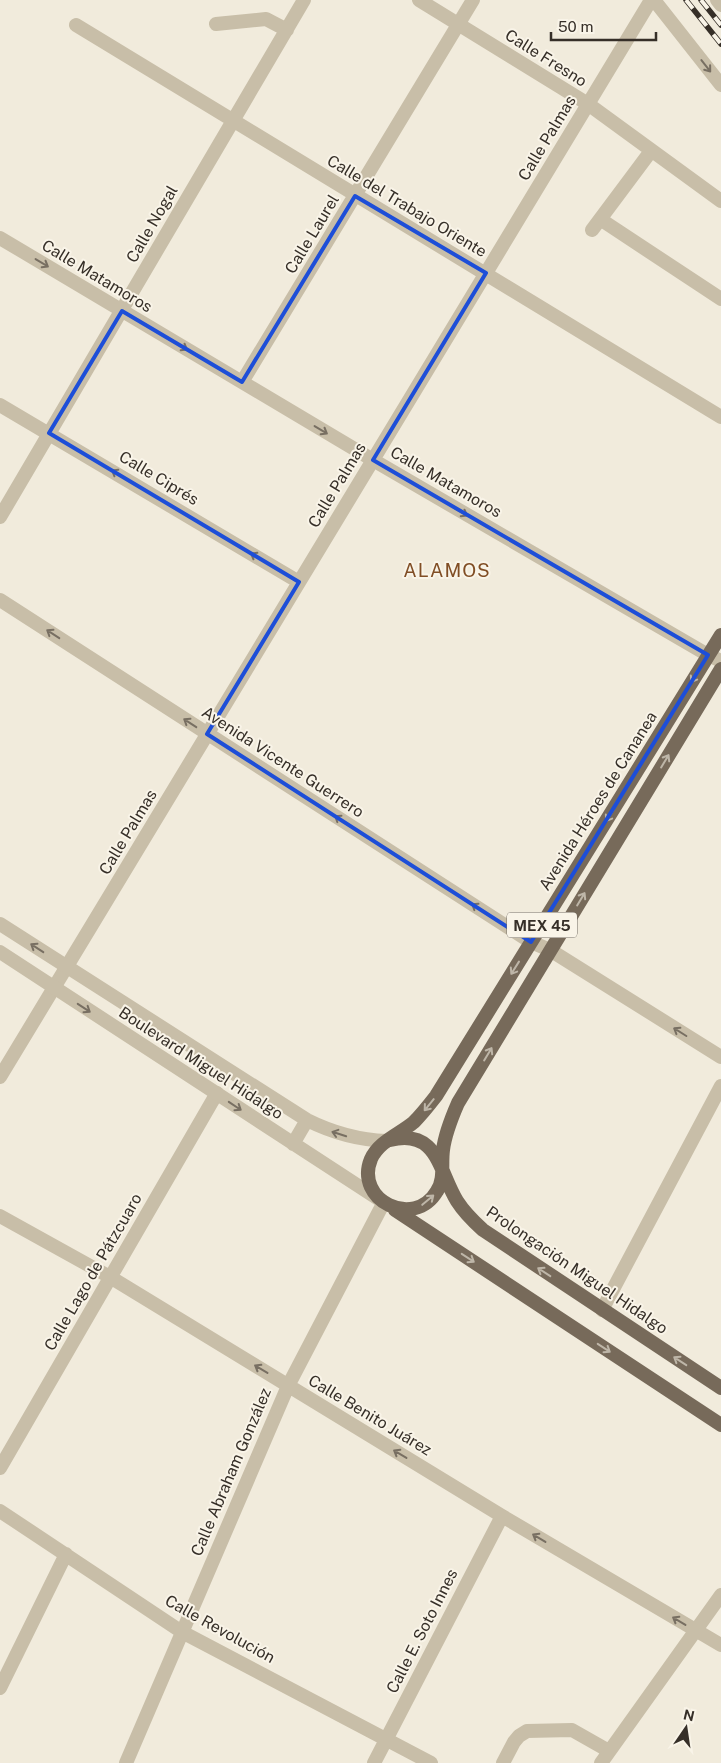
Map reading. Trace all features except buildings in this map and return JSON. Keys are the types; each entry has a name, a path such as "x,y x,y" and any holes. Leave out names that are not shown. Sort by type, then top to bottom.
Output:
{"main road":[{"name":"Avenida Héroes de Cananea","path":"384,1202 375,1194 370,1183 369,1171 374,1154 386,1141 414,1122 436,1096 531,942 715,658 721,635"},
{"name":"MEX 45","path":"384,1202 395,1208 407,1210 419,1207 430,1201 438,1191 442,1179 446,1134 458,1104 721,669"},
{"name":"Prolongación Miguel Hidalgo","path":"386,1141 409,1138 420,1142 433,1152 442,1167 448,1185 457,1202 482,1230 721,1388"},
{"name":"MEX 45","path":"384,1202 721,1425"}],"street":[{"name":"Calle Nogal","path":"0,517 304,0"},
{"name":"Calle Fresno","path":"419,0 588,104 721,201"},
{"name":"Calle Laurel","path":"242,382 473,0"},
{"path":"653,0 721,85"},
{"name":"Calle Palmas","path":"0,1077 588,104 653,0"},
{"path":"717,0 721,5"},
{"path":"216,24 266,19 287,30"},
{"name":"Calle del Trabajo Oriente","path":"76,25 721,417"},
{"path":"651,151 596,224 721,299"},
{"name":"Calle Matamoros","path":"0,238 373,460 715,658"},
{"name":"Calle Ciprés","path":"0,404 299,582"},
{"name":"Avenida Vicente Guerrero","path":"0,600 531,942 550,950 721,1057"},
{"name":"Boulevard Miguel Hidalgo","path":"0,924 307,1120 322,1128 354,1138 386,1141"},
{"name":"Boulevard Miguel Hidalgo","path":"0,952 384,1202"},
{"path":"602,1310 721,1086"},
{"name":"Calle Lago de Pátzcuaro","path":"0,1468 217,1093"},
{"path":"293,1144 307,1120"},
{"name":"Calle Abraham González","path":"126,1763 288,1386 384,1202"},
{"name":"Calle Benito Juárez","path":"0,1216 110,1278 502,1516 721,1644"},
{"name":"Calle Revolución","path":"0,1511 182,1632 432,1763"},
{"name":"Calle E. Soto Innes","path":"374,1763 502,1516"},
{"path":"0,1688 66,1554"},
{"path":"601,1763 721,1595"},
{"path":"503,1763 514,1742 527,1731 572,1730 609,1751"}],"highlighted area":[{"path":"355,196 486,273 373,460 708,655 531,942 207,734 299,582 49,433 122,311 242,382"}],"railway":[{"path":"686,0 721,44"},
{"path":"701,0 721,25"}],"district":[{"name":"ALAMOS","path":"447,570"}]}
